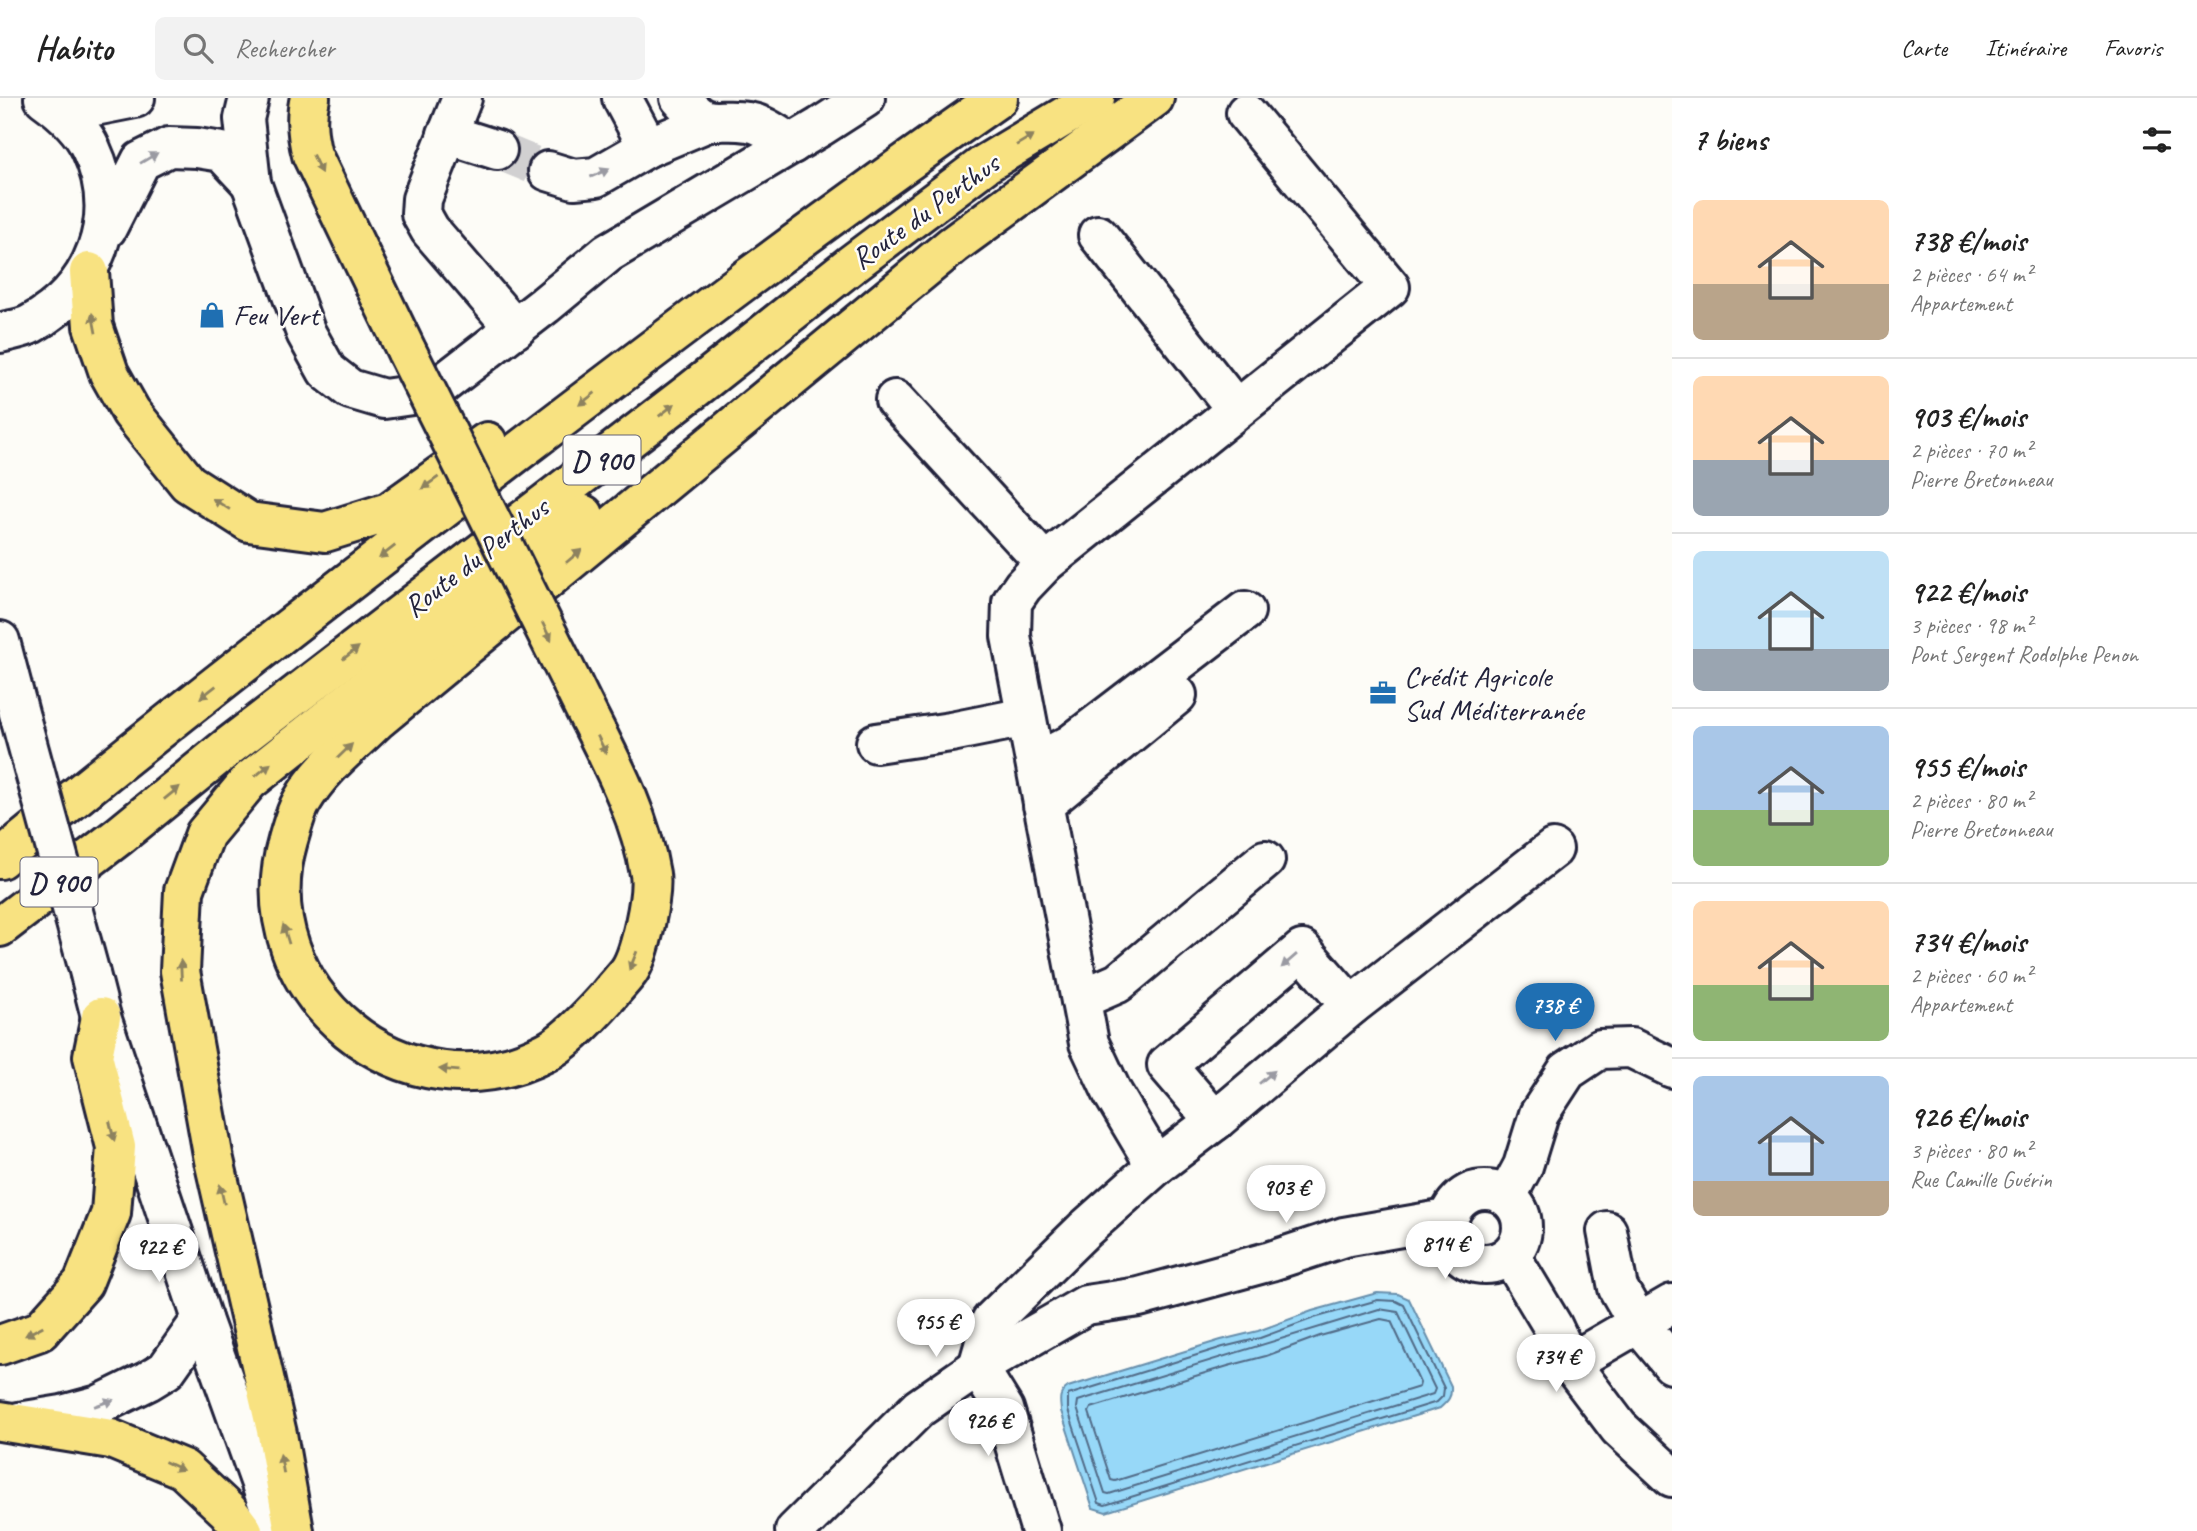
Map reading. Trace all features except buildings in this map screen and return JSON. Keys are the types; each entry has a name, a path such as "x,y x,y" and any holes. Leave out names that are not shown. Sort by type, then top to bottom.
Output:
{"main road":[{"path":"310,98 307,108 307,136 312,155 407,352 572,684 622,786 641,832 650,877 643,935 630,970 593,1013 548,1051 508,1067 467,1072 428,1069 380,1053 344,1027 310,989 293,956 280,913 281,863 301,803 315,781 377,720 953,245 1152,98"},
{"path":"89,272 93,326 109,373 131,412 188,483 249,522 325,532 389,512 509,427 729,262 991,98"},
{"name":"Route du Perthus","path":"0,859 240,666 736,286 884,176 998,98"},
{"name":"Route du Perthus","path":"0,927 119,836 228,747 863,256 985,164 1094,98"},
{"path":"294,1531 277,1434 214,1160 180,971 184,891 205,834 249,781 701,421 946,230 1152,98"},
{"path":"0,940 119,836"},
{"path":"0,1345 40,1331 83,1283 111,1213 117,1147 93,1056 101,1017"},
{"path":"7,1422 111,1439 183,1469 228,1511 243,1531"}],"street":[{"path":"54,105 135,98"},
{"path":"249,98 244,119 251,183 306,333 327,371 350,389 384,400 440,386 608,253 865,98"},
{"path":"462,98 422,199 421,214 430,230 515,329"},
{"path":"622,98 648,147"},
{"path":"765,98 785,116 794,142"},
{"path":"54,105 91,148 104,191 102,236"},
{"path":"548,171 574,179 596,177 648,147 694,110 747,121 794,142"},
{"path":"1156,1166 1112,1092 1088,1042 1011,636 1013,602 1023,586 1045,563 1390,287 1245,113"},
{"path":"447,134 497,150"},
{"path":"0,364 14,329 63,303 89,272 102,236 141,161 169,147 222,152 251,183"},
{"path":"1098,235 1236,409"},
{"path":"895,400 1045,563"},
{"path":"1037,762 1070,746 1244,611"},
{"path":"0,641 101,1017 202,1319 278,1531"},
{"path":"1043,804 1217,662"},
{"path":"876,743 1026,717"},
{"path":"1041,1531 1004,1409 978,1367 991,1321 1156,1166 1215,1121 1351,1006 1553,849"},
{"path":"1081,999 1118,983 1265,860"},
{"path":"1215,1121 1167,1065 1302,950 1351,1006"},
{"path":"1507,1196 1523,1166 1539,1114 1567,1071 1600,1049 1610,1048 1632,1048 1672,1068"},
{"path":"1483,1189 1507,1196 1521,1214 1521,1236 1510,1255 1488,1265 1465,1260 1450,1242 1447,1219 1460,1197 1483,1189"},
{"path":"795,1531 919,1408 978,1367 1086,1305 1139,1297 1271,1261 1344,1237 1447,1219"},
{"path":"1607,1231 1618,1287 1638,1323 1672,1364"},
{"path":"1510,1255 1552,1325 1570,1363 1619,1428 1672,1477"},
{"path":"1050,1263 1086,1305"},
{"path":"1570,1363 1672,1304"},
{"path":"7,1422 62,1415 99,1405 136,1387 166,1370 202,1319"}],"water":[{"path":"1377,1293 1398,1294 1409,1299 1451,1386 1449,1399 1440,1408 1106,1512 1093,1508 1061,1411 1061,1395 1068,1387"}],"tunnel":[{"path":"497,150 548,171"}],"place":[{"name":"Feu Vert","path":"212,315"},
{"name":"Crédit Agricole Sud Méditerranée","path":"1383,693"}]}
